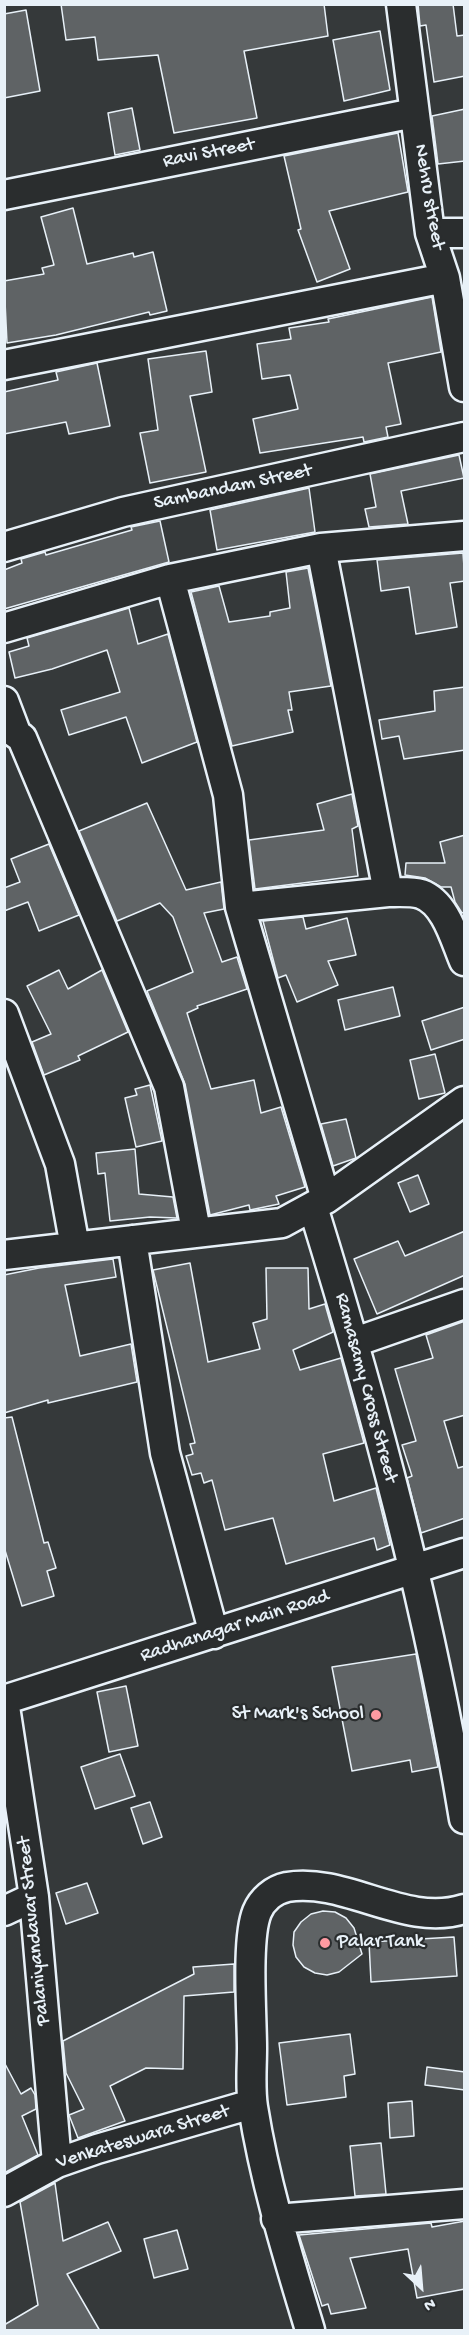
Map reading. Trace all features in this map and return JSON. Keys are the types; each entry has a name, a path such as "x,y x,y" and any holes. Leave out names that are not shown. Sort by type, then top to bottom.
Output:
{"street":[{"name":"Nehru street","path":"400,4 430,233 445,278 465,387"},
{"name":"Ravi Street","path":"4,195 414,113"},
{"path":"430,233 465,233"},
{"path":"4,365 445,278"},
{"name":"Sambandam Street","path":"4,547 123,512 465,437"},
{"path":"4,628 170,579 321,548 465,536"},
{"path":"321,548 388,892"},
{"name":"Ramasamy Cross Street","path":"170,579 228,795 240,907 320,1203 414,1570 455,1708 465,1819"},
{"path":"4,701 10,728 22,738 169,1087 196,1231"},
{"path":"240,907 388,892 420,893 432,900 441,911 465,961"},
{"path":"4,1014 60,1164 75,1247"},
{"path":"4,1256 196,1231 270,1226 282,1223 320,1203 465,1101"},
{"path":"132,1240 165,1453 214,1635"},
{"path":"355,1342 465,1304"},
{"name":"Radhanagar Main Road","path":"4,1700 214,1635 465,1553"},
{"name":"Palaniyandavar Street","path":"4,1700 34,1897 57,2163"},
{"path":"310,2331 276,2219 252,2104 252,1955 255,1915 262,1901 285,1888 310,1886 430,1912 465,1909"},
{"path":"4,1911 34,1897"},
{"name":"Venkateswara Street","path":"4,2192 57,2163 127,2139 252,2104"},
{"path":"276,2219 465,2204"}],"building":[{"path":"61,4 324,4 328,36 244,51 257,118 174,133 158,55 98,60 95,37 66,40"},
{"path":"418,4 453,4 457,36 465,35 465,76 434,82 426,25 420,26"},
{"path":"26,10 40,91 4,98 4,14"},
{"path":"380,31 390,90 344,101 333,40"},
{"path":"132,108 140,150 115,155 108,113"},
{"path":"465,109 465,161 438,164 432,116"},
{"path":"398,133 408,192 329,211 350,269 317,282 298,230 301,229 284,156"},
{"path":"73,208 87,264 133,253 134,257 153,252 167,311 150,315 149,312 56,335 7,343 4,281 44,274 42,268 54,265 41,217"},
{"path":"432,297 441,352 388,363 401,424 386,427 388,437 364,442 363,437 260,453 253,419 298,409 290,375 262,379 257,344 291,339 289,328 329,322 328,319"},
{"path":"206,351 212,392 190,396 206,472 150,483 140,433 158,430 148,359"},
{"path":"97,363 110,426 69,434 66,422 4,434 4,392 58,380 56,372"},
{"path":"459,455 464,478 401,491 408,524 369,527 365,509 376,507 370,474"},
{"path":"309,488 315,532 217,550 210,510"},
{"path":"160,521 169,562 4,609 4,570 22,563 21,559 45,552 46,555 132,530 131,527"},
{"path":"463,553 465,581 450,583 457,627 416,634 409,587 381,591 377,560"},
{"path":"308,568 331,686 289,692 292,710 288,710 293,732 232,746 191,592 219,586 229,622 270,616 270,612 290,608 286,572"},
{"path":"129,608 138,644 168,634 197,742 142,763 126,717 69,735 61,710 120,692 107,650 52,669 15,678 9,652 29,646 27,638"},
{"path":"465,687 465,750 404,759 399,736 382,739 379,720 435,711 434,691"},
{"path":"352,794 358,826 352,829 358,876 255,889 249,840 324,830 317,804"},
{"path":"147,803 186,890 221,882 224,909 204,913 222,962 237,957 247,989 197,1006 198,1008 187,1013 211,1089 254,1080 261,1113 281,1107 305,1187 276,1196 279,1204 250,1210 249,1205 210,1215 185,1084 147,991 193,972 173,917 160,903 117,921 79,831"},
{"path":"465,835 465,912 462,913 455,902 451,887 441,887 425,878 405,875 406,863 445,863 440,842"},
{"path":"49,844 79,915 39,931 28,902 4,911 4,888 20,882 11,859"},
{"path":"303,917 306,929 347,918 356,955 328,961 338,985 297,1002 286,975 278,978 263,921"},
{"path":"59,970 68,989 102,970 128,1032 78,1056 80,1060 44,1075 32,1042 51,1034 27,986"},
{"path":"393,987 400,1016 345,1030 338,1000"},
{"path":"465,1007 465,1039 431,1050 422,1021"},
{"path":"435,1054 445,1093 419,1099 410,1060"},
{"path":"150,1085 162,1141 136,1147 125,1098 137,1095 135,1089"},
{"path":"346,1119 356,1158 333,1166 321,1124"},
{"path":"135,1149 139,1194 173,1197 177,1218 150,1217 110,1221 105,1173 98,1174 96,1153"},
{"path":"418,1175 429,1204 410,1212 398,1183"},
{"path":"465,1231 465,1275 377,1314 354,1259 398,1241 405,1256"},
{"path":"113,1259 116,1277 65,1285 80,1356 131,1344 137,1382 48,1403 48,1400 4,1413 4,1275 39,1268"},
{"path":"190,1263 208,1362 260,1349 253,1323 267,1319 266,1268 308,1268 309,1309 325,1304 333,1332 293,1350 300,1370 341,1358 364,1443 323,1454 334,1501 376,1488 390,1545 377,1550 374,1538 286,1564 273,1518 225,1530 212,1480 204,1483 201,1473 192,1475 186,1456 193,1454 190,1444 195,1443 153,1270"},
{"path":"465,1321 465,1415 444,1421 458,1468 465,1466 465,1518 421,1533 407,1478 412,1476 402,1445 416,1441 395,1369 433,1358 426,1335"},
{"path":"12,1417 44,1543 48,1542 56,1568 47,1571 54,1596 22,1606 4,1547 4,1418"},
{"path":"416,1654 438,1767 412,1772 410,1760 352,1771 332,1667"},
{"path":"126,1686 138,1746 109,1752 97,1692"},
{"path":"120,1754 135,1796 95,1809 81,1767"},
{"path":"150,1802 162,1837 143,1844 131,1808"},
{"path":"87,1883 98,1913 66,1924 56,1893"},
{"name":"Palar Tank","path":"323,1911 335,1912 346,1918 354,1928 362,1954 339,1972 327,1975 315,1973 304,1967 296,1957 293,1945 294,1932 301,1922 311,1914"},
{"path":"454,1937 457,1976 371,1982 369,1942"},
{"path":"234,1964 234,1992 184,1996 183,2069 146,2068 110,2086 125,2121 78,2138 69,2115 84,2109 66,2073 63,2041 194,1974 193,1967"},
{"path":"350,2034 355,2074 344,2076 346,2097 287,2105 279,2043"},
{"path":"4,2062 21,2094 31,2088 35,2095 36,2109 22,2116 38,2155 4,2173"},
{"path":"427,2067 465,2072 465,2090 425,2085"},
{"path":"412,2101 414,2136 390,2138 388,2103"},
{"path":"381,2143 386,2194 355,2196 350,2146"},
{"path":"55,2183 63,2241 108,2222 121,2251 67,2274 100,2331 4,2331 4,2325 38,2305 20,2202"},
{"path":"465,2221 465,2289 417,2298 408,2249 350,2258 366,2308 331,2314 328,2304 322,2306 299,2235 431,2223 432,2227"},
{"path":"177,2230 188,2269 154,2278 144,2239"}],"place":[{"name":"St Mark's School","path":"376,1715"},
{"name":"Palar Tank","path":"325,1943"}]}
